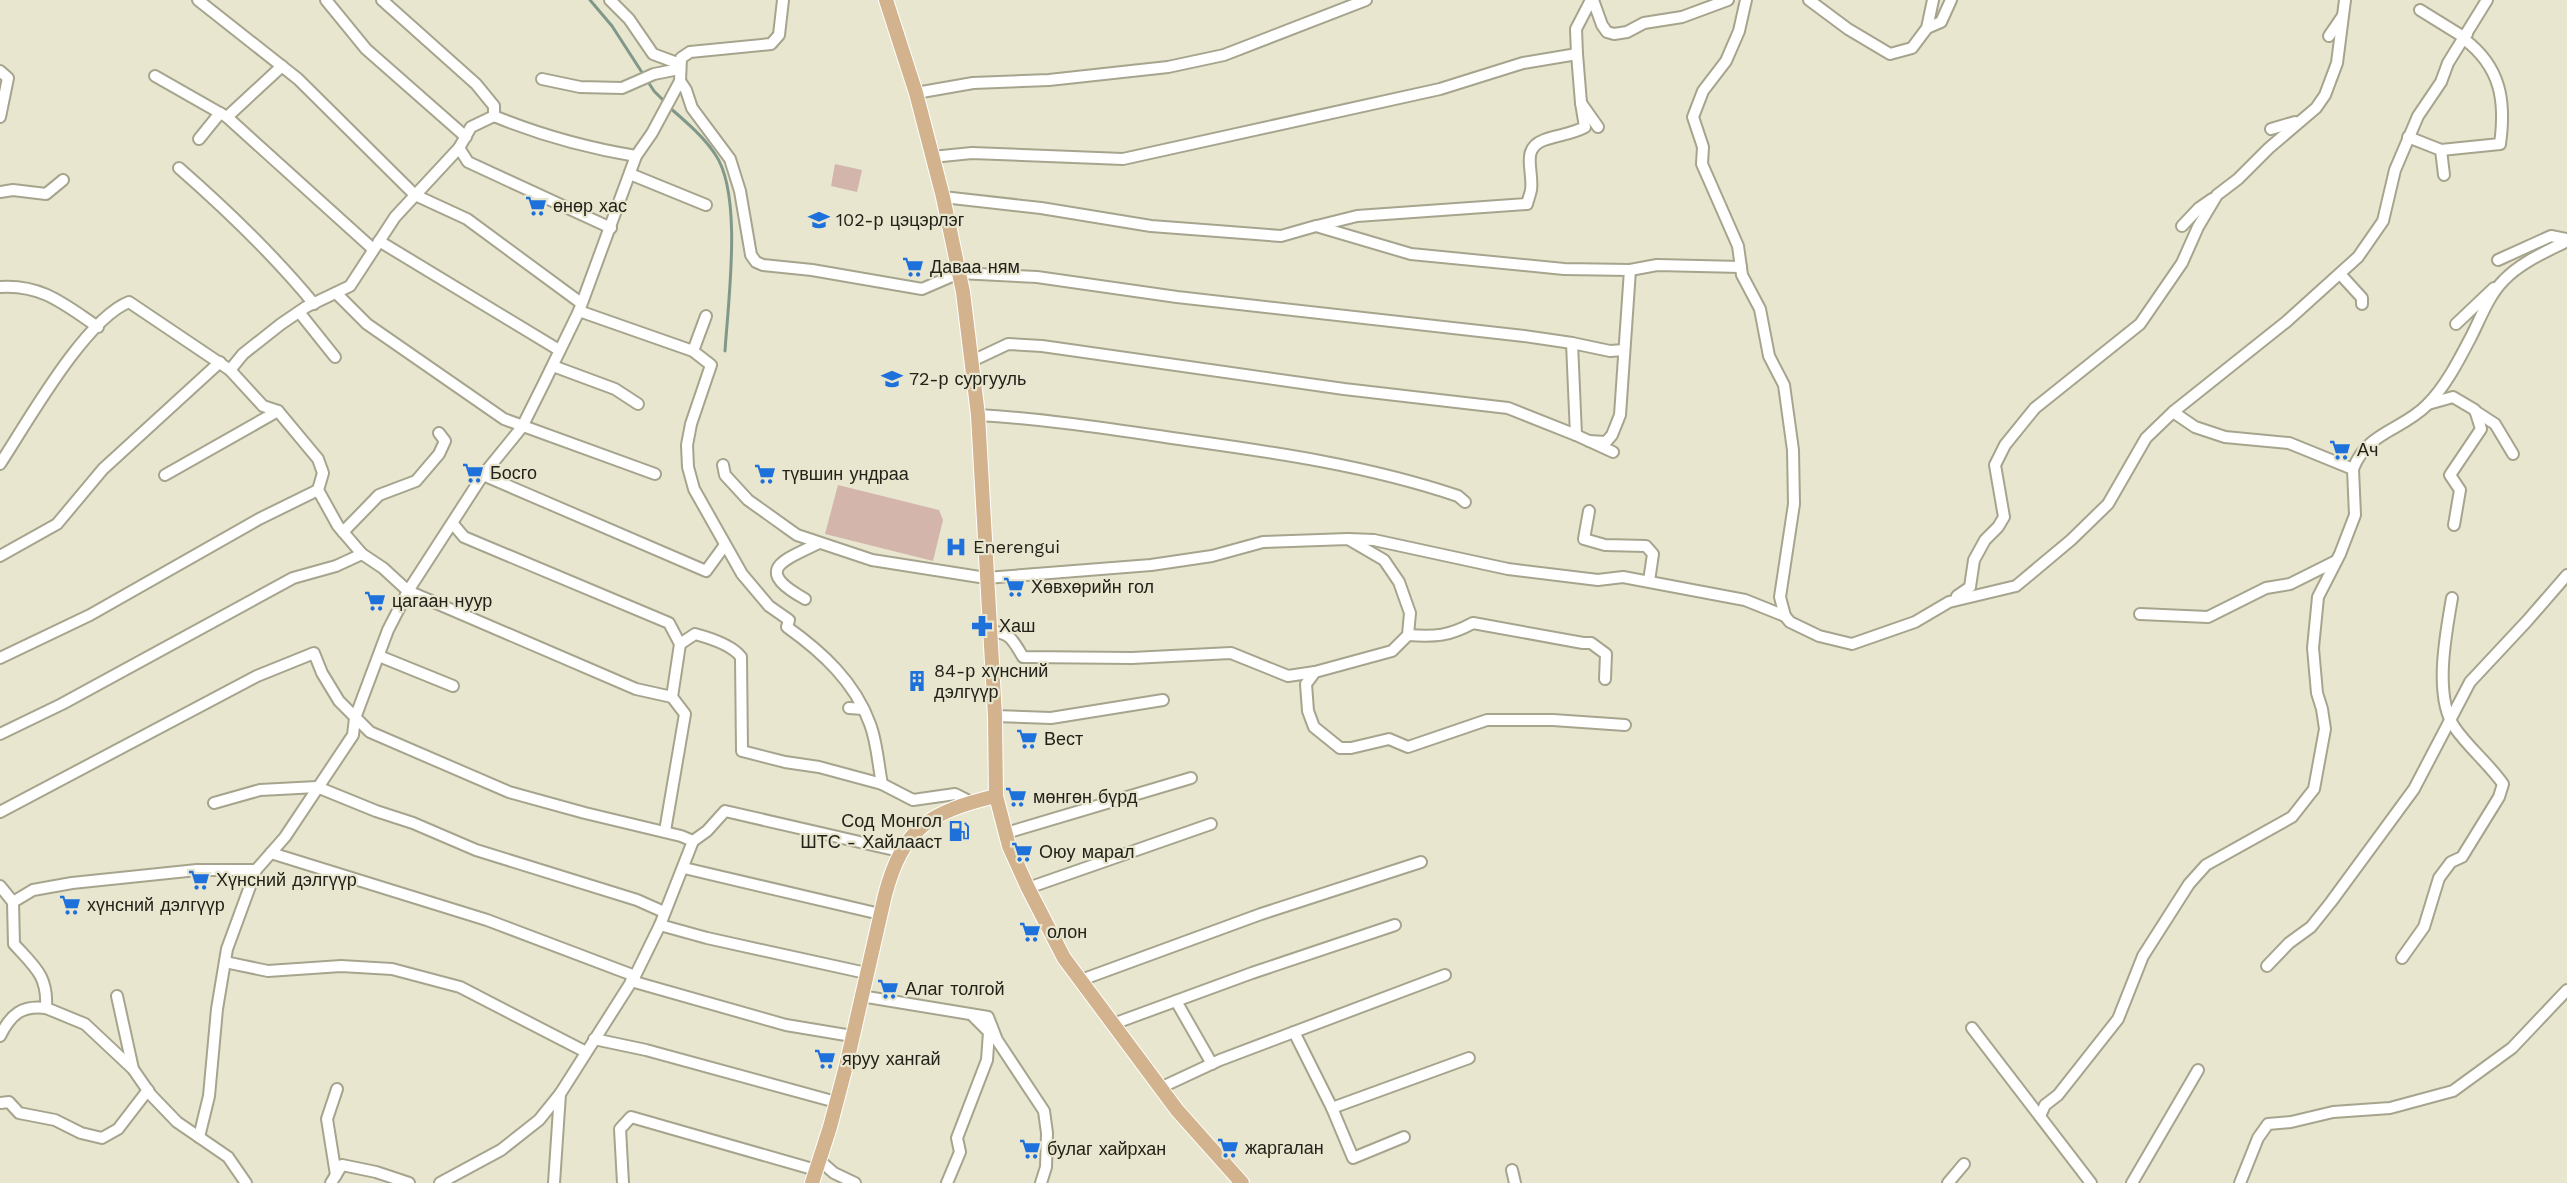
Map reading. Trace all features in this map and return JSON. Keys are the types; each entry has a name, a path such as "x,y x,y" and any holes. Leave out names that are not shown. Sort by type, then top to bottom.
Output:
{"main road":[{"path":"886,0 915,93 943,197 959,273 972,361 978,415 995,716 996,796 1006,833 1028,888 1065,958 1176,1110 1242,1183"},
{"path":"816,1171 836,1102 880,914 899,851 911,836 928,822 952,808 996,796"}],"street":[{"path":"198,0 282,66 345,123 415,195 466,219 580,307 693,351 711,365 691,424 687,445 688,467 694,489 742,574 769,606 789,620 787,627 819,650 841,674 871,724 882,784"},
{"path":"326,0 366,49 466,137"},
{"path":"382,0 476,84 494,106 494,116"},
{"path":"610,0 629,19 652,54 680,66"},
{"path":"199,1137 209,1096 217,1009 227,949 256,870 285,837 353,735 355,718 388,630 408,591 483,475 522,427 580,307 636,156 652,133 680,81 682,56 690,52 771,44 779,35 783,0"},
{"path":"915,93 973,83 1049,80 1168,67 1224,55 1366,0"},
{"path":"1592,0 1602,25 1607,32 1614,34 1627,32 1644,23 1682,17 1728,0"},
{"path":"943,197 1041,208 1151,226 1281,236 1358,216 1527,204 1531,189 1529,158 1532,147 1541,141 1575,133 1585,127 1576,29 1592,0"},
{"path":"1746,0 1739,32 1726,61 1703,91 1693,117 1703,147 1702,164 1738,246 1742,275 1760,309 1769,356 1784,385 1793,450 1794,504 1780,597 1785,616 1790,622 1819,636 1852,644 1915,622 1970,587 1974,560 1985,540 2004,517 1995,465 2005,445 2035,408 2140,324 2182,263 2198,227 2217,195"},
{"path":"1809,0 1848,29 1890,54 1912,48 1927,28 1932,0"},
{"path":"1927,28 1941,22 1951,0"},
{"path":"2182,226 2199,208 2238,179 2269,148 2316,108 2325,95 2337,63 2345,0"},
{"path":"1949,602 2016,586 2071,540 2108,504 2146,438 2173,412 2286,322 2341,275 2358,257 2383,221 2395,170 2408,137 2487,0"},
{"path":"2408,137 2441,150 2500,144 2504,115 2494,72 2476,48 2465,37 2420,10"},
{"path":"2329,36 2343,14"},
{"path":"932,157 972,153 1124,159 1440,89 1523,63 1577,54"},
{"path":"199,138 282,66"},
{"path":"542,79 580,87 622,88 680,66"},
{"path":"0,71 8,78 0,117"},
{"path":"155,76 224,115 376,245 560,350"},
{"path":"680,81 686,90 692,108 730,159 740,191 751,255 756,262 922,289 959,273 1037,277 1177,297 1572,343 1610,351 1624,350"},
{"path":"1581,103 1598,127"},
{"path":"231,370 243,354 299,312 350,285 376,245 415,195 459,148 471,127 494,116 524,129 581,145 636,156"},
{"path":"2271,129 2303,118"},
{"path":"459,148 468,162 611,228"},
{"path":"2441,150 2444,175"},
{"path":"179,168 281,263 314,304"},
{"path":"630,174 706,205"},
{"path":"0,192 13,190 46,194 63,180"},
{"path":"1316,226 1411,254 1564,269 1630,270 1657,265 1741,267"},
{"path":"2498,260 2552,236 2567,240"},
{"path":"2456,324 2526,263 2567,240"},
{"path":"1589,441 1606,442 1612,435 1620,415 1630,270"},
{"path":"2341,275 2362,298 2362,304"},
{"path":"2040,1116 2045,1105 2058,1095 2118,1019 2143,956 2189,884 2206,865 2292,817 2314,789 2325,729 2317,693 2313,648 2318,597 2355,515 2353,469 2359,453 2379,434 2401,426 2428,404 2452,371 2483,311 2504,280"},
{"path":"0,287 19,286 39,290 98,327"},
{"path":"336,293 367,324 504,419 655,474"},
{"path":"0,464 60,372 116,307 129,302 231,370 263,406 278,411 318,459 323,473 318,490 259,519 90,615 0,658"},
{"path":"299,312 335,357"},
{"path":"693,351 706,316"},
{"path":"1572,343 1576,435"},
{"path":"972,361 1008,344 1042,346 1344,388 1508,408 1613,452"},
{"path":"0,556 57,524 103,469 220,362"},
{"path":"553,366 615,389 638,404"},
{"path":"2428,404 2453,397 2495,424 2513,454"},
{"path":"2454,525 2460,490 2450,475 2481,429 2475,410"},
{"path":"165,474 278,411"},
{"path":"2173,412 2195,427 2225,437 2289,443 2353,469"},
{"path":"978,415 1045,420 1227,446 1376,471 1458,496 1465,502"},
{"path":"344,532 379,495 416,481 439,454 445,441 439,433"},
{"path":"723,465 724,475 748,500 797,536 872,561 986,578 1151,566 1212,556 1263,542 1374,540 1508,569 1598,580 1623,577 1649,581 1745,600 1785,616"},
{"path":"483,475 706,571 725,545"},
{"path":"318,490 344,532 362,554 383,568 408,591 636,689 672,697 685,714 665,831"},
{"path":"1589,511 1584,539 1605,545 1646,546 1653,554 1649,581"},
{"path":"453,524 464,537 669,623 680,644 672,697"},
{"path":"989,631 1003,632 1010,636 1023,657 1137,658 1231,653 1288,676 1315,672 1392,651 1408,635 1410,614 1399,582 1384,560 1348,539"},
{"path":"805,599 787,586 777,574 777,569 781,562 819,543"},
{"path":"0,734 62,704 293,578 336,566 362,554"},
{"path":"2140,614 2208,617 2266,588 2290,584 2336,561"},
{"path":"2267,966 2289,943 2311,927 2361,863 2414,789 2470,682 2567,575"},
{"path":"2403,958 2424,927 2439,878 2451,862 2462,857 2499,797 2503,784 2455,728 2443,695 2445,637 2452,598"},
{"path":"1408,635 1437,637 1458,631 1473,622 1583,644 1591,642 1606,654 1605,679"},
{"path":"680,644 695,634 707,637 737,652 741,657 742,751 785,762 819,767 882,784 913,800 955,794 971,802"},
{"path":"0,812 257,676 314,653 327,682 339,701 370,732 392,743 509,792 585,813 665,831 693,841"},
{"path":"379,656 453,686"},
{"path":"1315,672 1306,684 1308,711 1314,727 1340,748 1351,748 1389,739 1408,747 1487,720 1553,720 1626,725"},
{"path":"995,716 1051,718 1163,700"},
{"path":"849,708 863,709"},
{"path":"1006,833 1191,778"},
{"path":"214,803 260,790 317,787 413,823 476,850 637,900 664,912"},
{"path":"440,1183 501,1150 539,1120 560,1094 633,978 660,925 693,841 707,831 725,811 899,851"},
{"path":"1028,888 1211,824"},
{"path":"271,853 487,920 633,978 786,1025 852,1036"},
{"path":"1081,980 1261,914 1421,862"},
{"path":"684,868 880,914"},
{"path":"13,902 33,890 72,883 197,870 256,870"},
{"path":"0,886 13,902 14,944 39,971 47,990 46,1008"},
{"path":"660,925 866,973"},
{"path":"1113,1024 1395,925"},
{"path":"225,962 268,971 341,966 392,969 459,987 586,1052"},
{"path":"1160,1088 1212,1064 1445,975"},
{"path":"2240,1183 2258,1138 2268,1124 2291,1122 2333,1112 2390,1108 2453,1091 2512,1048 2567,990"},
{"path":"117,996 133,1069"},
{"path":"861,996 988,1017 997,1040 1044,1111 1047,1133 1046,1167 1041,1183"},
{"path":"1176,1001 1212,1064"},
{"path":"2,1029 16,1014 31,1006 46,1008 85,1024 133,1069 148,1090 177,1122 228,1157 246,1183"},
{"path":"947,1183 960,1152 957,1138 987,1060 989,1032 973,1016"},
{"path":"1972,1028 2091,1183"},
{"path":"1294,1032 1332,1108 1353,1158 1404,1137"},
{"path":"594,1040 646,1050 836,1102"},
{"path":"1332,1108 1469,1058"},
{"path":"2132,1183 2198,1070"},
{"path":"333,1179 327,1119 337,1089"},
{"path":"1,1101 9,1102 19,1113 55,1120 81,1133 102,1138 118,1130 148,1090"},
{"path":"554,1183 560,1094"},
{"path":"623,1183 620,1129 631,1117 816,1171 834,1173 855,1183"},
{"path":"1948,1183 1964,1164"},
{"path":"333,1179 342,1166 376,1172 409,1183"},
{"path":"1512,1170 1515,1183"}],"shaded area":[{"path":"835,164 862,170 857,192 831,186"},
{"path":"838,485 939,510 943,520 933,561 825,534"}],"waterway":[{"path":"590,0 612,26 654,91 665,102"},
{"path":"669,107 705,141 724,172 729,195 732,249 725,351"}],"place":[{"name":"өнөр хас","path":"536,206"},
{"name":"102-р цэцэрлэг","path":"819,220"},
{"name":"Даваа ням","path":"913,267"},
{"name":"72-р сургууль","path":"892,379"},
{"name":"Ач","path":"2340,450"},
{"name":"Босго","path":"473,473"},
{"name":"түвшин ундраа","path":"765,474"},
{"name":"Enerengui","path":"956,547"},
{"name":"Хөвхөрийн гол","path":"1014,587"},
{"name":"цагаан нуур","path":"375,601"},
{"name":"Хаш","path":"982,626"},
{"name":"84-р хүнсний дэлгүүр","path":"917,681"},
{"name":"Вест","path":"1027,739"},
{"name":"мөнгөн бүрд","path":"1016,797"},
{"name":"Сод Монгол ШТС - Хайлааст","path":"959,831"},
{"name":"Оюу марал","path":"1022,852"},
{"name":"Хүнсний дэлгүүр","path":"199,880"},
{"name":"хүнсний дэлгүүр","path":"70,905"},
{"name":"олон","path":"1030,932"},
{"name":"Алаг толгой","path":"888,989"},
{"name":"яруу хангай","path":"825,1059"},
{"name":"жаргалан","path":"1228,1148"},
{"name":"булаг хайрхан","path":"1030,1149"}]}
